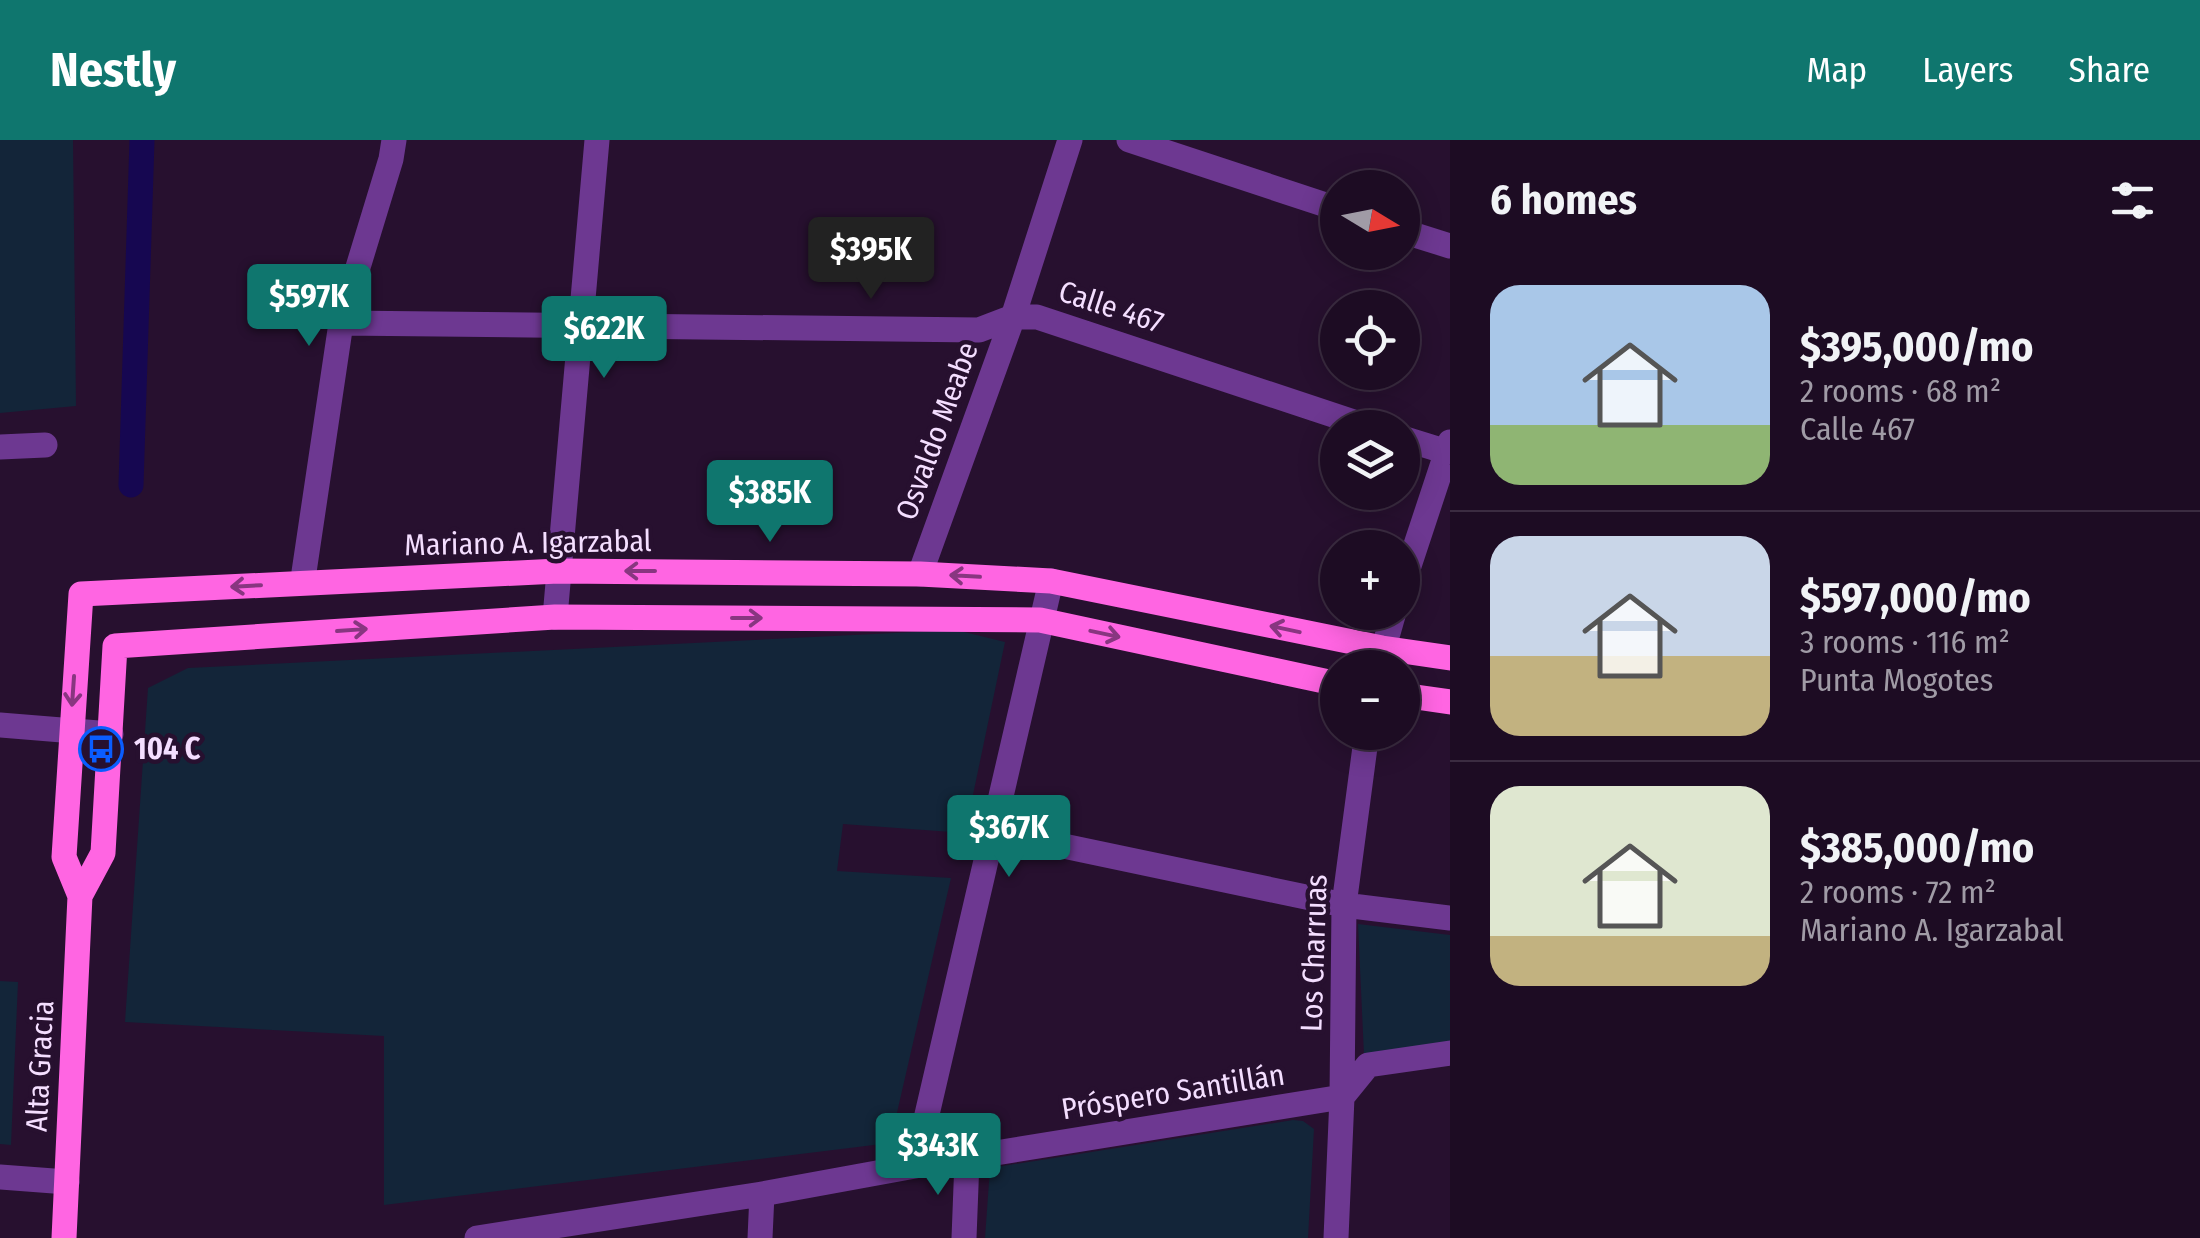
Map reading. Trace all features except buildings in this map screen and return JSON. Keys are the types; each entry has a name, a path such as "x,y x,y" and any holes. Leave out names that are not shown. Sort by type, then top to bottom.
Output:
{"main road":[{"name":"Mariano A. Igarzabal","path":"80,594 558,571 920,574 1051,580 1346,650"},
{"name":"Alta Gracia","path":"64,1238 80,896 64,857 80,594"},
{"name":"Alta Gracia","path":"80,896 104,853 115,646 555,617"},
{"path":"555,617 1040,620 1320,680"},
{"name":"Mariano A. Igarzabal","path":"1420,658 1450,658"},
{"path":"1420,698 1450,702"}],"street":[{"path":"304,572 340,323 394,140"},
{"path":"555,617 597,140"},
{"name":"Osvaldo Meabe","path":"920,574 1013,317 1070,140"},
{"path":"1128,140 1320,203"},
{"path":"1420,237 1450,246"},
{"name":"Calle 467","path":"340,323 979,330 1013,317 1037,317 1320,411"},
{"path":"1420,442 1448,447 1420,532"},
{"path":"0,447 45,444"},
{"path":"915,1166 1051,580"},
{"path":"0,725 111,734"},
{"name":"Los Charruas","path":"1336,1238 1344,904 1365,750"},
{"path":"992,831 1344,904 1450,918"},
{"path":"1342,1097 1368,1065 1450,1053"},
{"name":"Próspero Santillán","path":"477,1238 517,1235 1342,1097"},
{"path":"964,1238 967,1160"},
{"path":"0,1177 67,1182"},
{"path":"760,1238 762,1194"}],"shaded area":[{"path":"0,140 73,140 76,406 0,413"},
{"path":"956,630 1005,642 965,833 843,824 837,871 951,878 890,1143 384,1205 384,1036 125,1022 148,688 188,668"},
{"path":"1358,924 1450,935 1450,1041 1364,1055"},
{"path":"0,981 18,982 11,1145 0,1144"},
{"path":"1303,1121 1314,1129 1308,1238 985,1238 990,1168"}],"waterway":[{"path":"131,485 142,140"}],"place":[{"name":"104 C","path":"101,749"}]}
